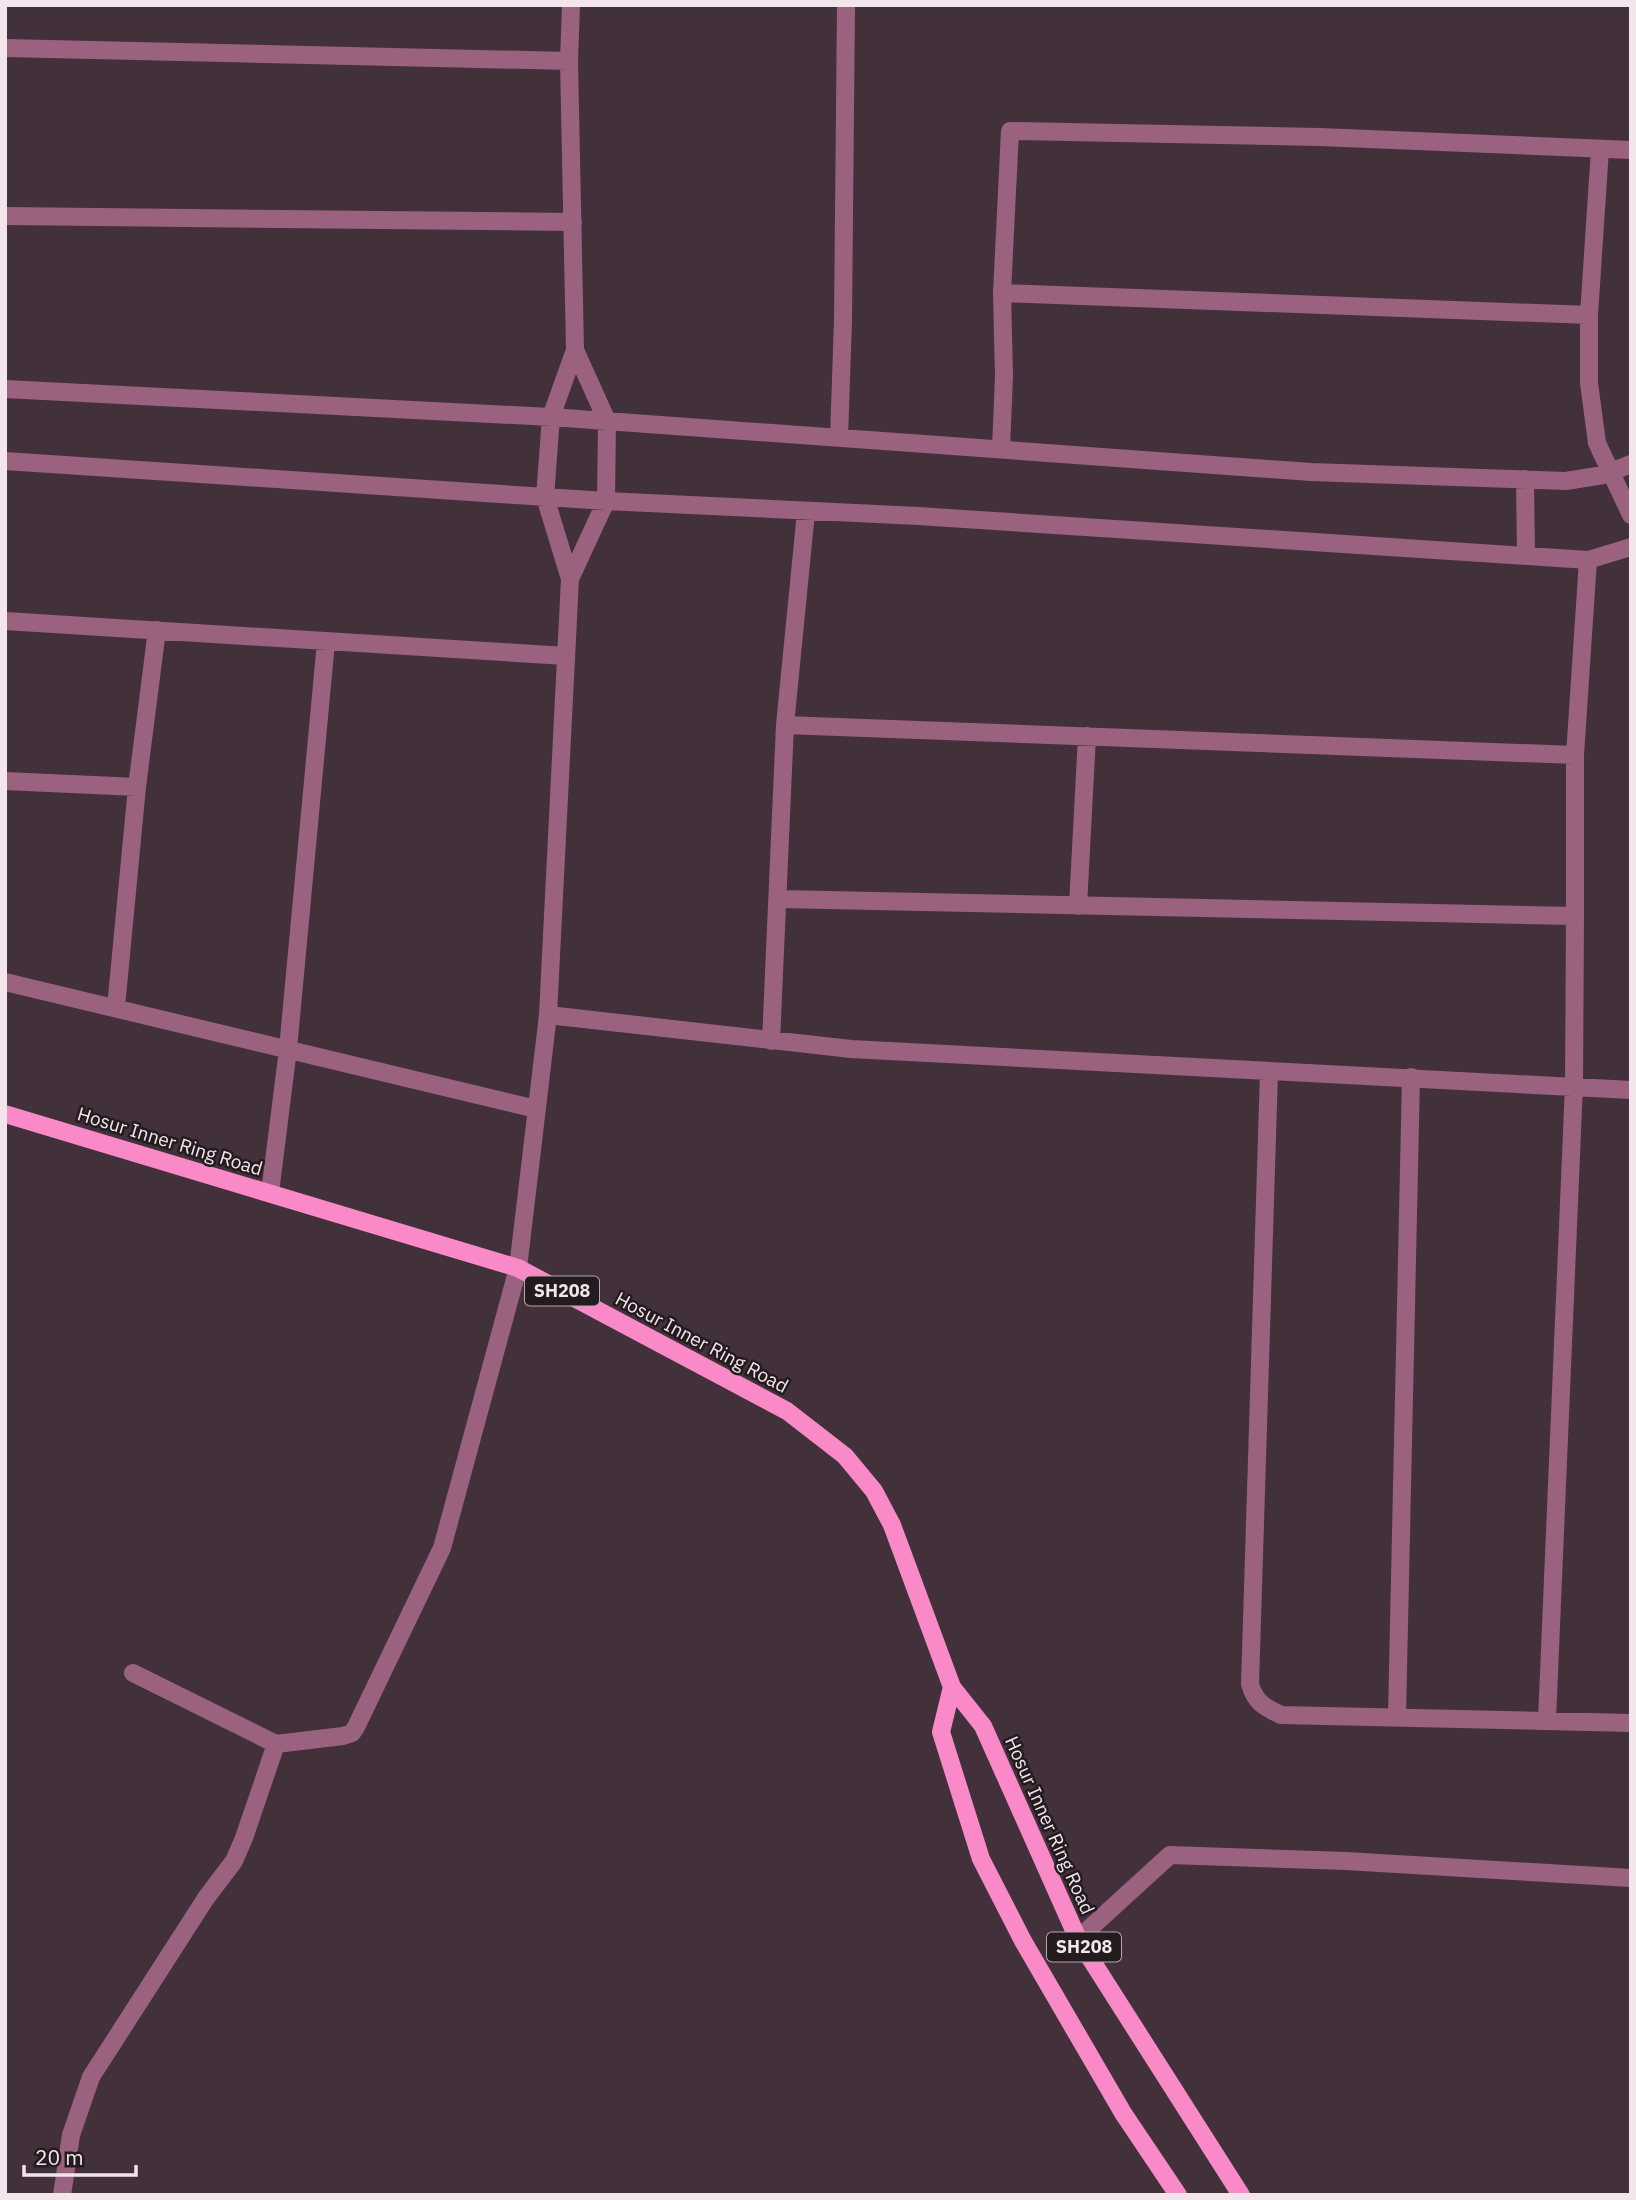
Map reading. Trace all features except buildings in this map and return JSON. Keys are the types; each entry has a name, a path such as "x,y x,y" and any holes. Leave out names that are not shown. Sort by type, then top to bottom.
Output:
{"main road":[{"name":"Hosur Inner Ring Road","path":"5,1114 517,1268 787,1411 845,1456 874,1491 892,1525 952,1687 983,1726 1078,1939 1241,2195"},
{"name":"SH208","path":"952,1687 941,1732 981,1860 1023,1941 1123,2113 1178,2195"}],"street":[{"path":"134,1673 276,1744 352,1733 442,1548 517,1268 548,1015 570,579 545,496 551,417 575,350 569,61 571,5"},
{"path":"839,438 846,5"},
{"path":"5,48 569,61"},
{"path":"1001,449 1004,376 1002,293 1010,131 1320,137 1631,150"},
{"path":"1600,149 1589,315 1589,383 1597,443 1631,515"},
{"path":"5,216 573,222"},
{"path":"1002,293 1589,315"},
{"path":"570,579 606,501 607,421 575,350"},
{"path":"5,389 551,417 1311,472 1566,481 1611,472 1631,464"},
{"path":"5,461 606,501 918,516 1588,560 1631,547"},
{"path":"1525,479 1526,556"},
{"path":"771,1041 785,725 806,512"},
{"path":"1547,1720 1574,1085 1576,755 1588,560"},
{"path":"5,621 566,656"},
{"path":"117,1007 136,788 157,630"},
{"path":"270,1193 288,1049 326,642"},
{"path":"785,725 1576,755"},
{"path":"1078,906 1087,736"},
{"path":"5,781 136,788"},
{"path":"778,900 1575,916"},
{"path":"5,982 536,1109"},
{"path":"548,1015 851,1049 1631,1090"},
{"path":"1269,1072 1250,1684 1253,1697 1263,1707 1281,1715 1631,1723"},
{"path":"1397,1716 1411,1077"},
{"path":"62,2195 71,2135 91,2077 206,1899 234,1861 276,1744"},
{"path":"1078,1939 1170,1854 1346,1861 1631,1878"}]}
